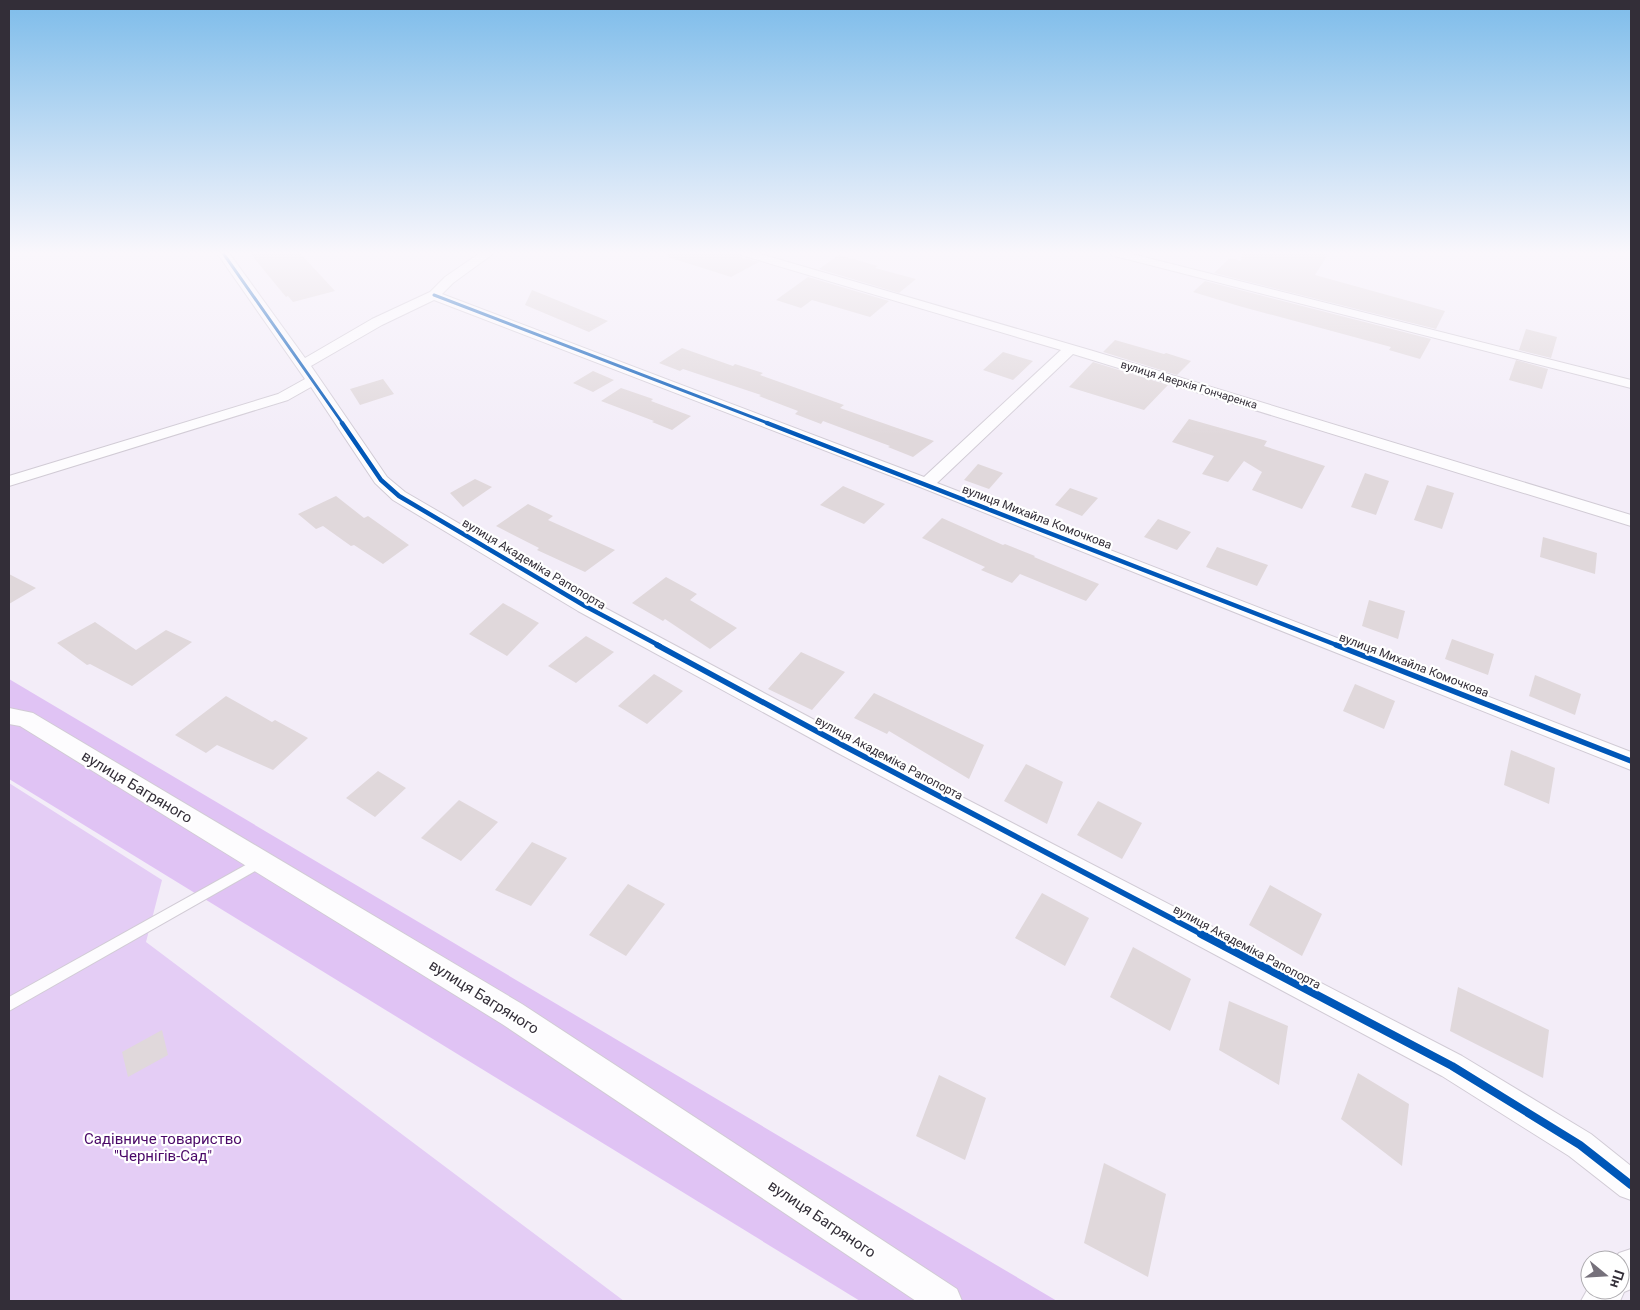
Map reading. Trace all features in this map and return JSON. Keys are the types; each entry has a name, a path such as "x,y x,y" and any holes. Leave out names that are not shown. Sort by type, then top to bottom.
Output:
{"street":[{"name":"вулиця Академіка Рапопорта","path":"267,314 309,372 381,480 408,501 611,620 844,746 1452,1066 1580,1145 1631,1185"},
{"path":"9,481 283,397 309,372 377,322 394,314"},
{"name":"вулиця Михайла Комочкова","path":"484,314 926,484 1631,761"},
{"name":"вулиця Аверкія Гончаренка","path":"952,314 1631,521"},
{"path":"1356,314 1631,384"},
{"path":"926,484 1070,349"},
{"name":"вулиця Багряного","path":"9,716 25,719 512,1014 945,1301"}],"lane":[{"path":"9,1004 261,862"}],"green space":[{"name":"Садівниче товариство \"Чернігів-Сад\"","path":"9,783 162,880 146,942 624,1301 9,1301"}],"shaded area":[{"path":"9,679 1057,1301 860,1301 9,779"}],"building":[{"path":"547,314 591,314 608,321 589,332"},
{"path":"860,314 873,314 870,317"},
{"path":"1269,314 1334,314 1431,339 1420,359 1389,350 1391,347"},
{"path":"1377,314 1443,314 1436,329"},
{"path":"1526,329 1557,337 1551,358 1519,350"},
{"path":"1115,340 1191,361 1177,375 1103,352"},
{"path":"682,348 733,366 735,364 763,373 760,375 844,405 840,408 934,441 913,457 888,447 890,446 823,421 821,424 795,414 798,411 759,396 761,395 659,363"},
{"path":"1003,352 1033,361 1013,380 983,370"},
{"path":"1516,360 1548,369 1542,389 1509,380"},
{"path":"1093,362 1168,385 1144,410 1069,387"},
{"path":"593,371 614,380 593,392 573,383"},
{"path":"383,379 394,394 360,405 350,389"},
{"path":"621,388 653,399 651,401 691,416 672,430 652,422 654,421 601,401"},
{"path":"1189,419 1267,441 1264,446 1325,466 1302,509 1252,490 1262,472 1244,461 1228,482 1202,474 1214,456 1172,442"},
{"path":"978,464 1003,473 989,489 964,480"},
{"path":"1365,473 1389,481 1376,515 1351,507"},
{"path":"475,479 492,487 463,507 450,493"},
{"path":"1427,485 1454,493 1442,529 1414,520"},
{"path":"843,486 885,504 864,524 820,505"},
{"path":"1070,488 1098,498 1082,516 1055,505"},
{"path":"336,496 364,518 368,516 409,545 383,564 354,545 351,546 323,526 316,529 298,514"},
{"path":"528,504 553,516 548,520 615,550 585,572 537,550 539,548 496,526"},
{"path":"942,518 1099,584 1086,601 1020,574 1012,583 981,570 985,567 922,538"},
{"path":"1158,519 1191,532 1177,550 1144,537"},
{"path":"1543,537 1597,553 1595,574 1540,557"},
{"path":"1217,547 1268,565 1257,586 1206,567"},
{"path":"9,574 36,588 9,604"},
{"path":"666,577 697,594 690,600 737,628 710,649 665,619 663,621 632,603"},
{"path":"1369,600 1405,611 1398,639 1362,626"},
{"path":"503,603 539,623 507,656 469,634"},
{"path":"95,622 136,650 166,630 192,642 132,686 90,664 87,665 57,643"},
{"path":"586,636 614,652 576,683 548,666"},
{"path":"1452,639 1494,654 1488,675 1445,659"},
{"path":"801,652 845,672 812,710 768,689"},
{"path":"654,674 683,691 647,724 618,706"},
{"path":"1535,675 1581,694 1575,715 1529,696"},
{"path":"1355,684 1395,701 1384,729 1343,711"},
{"path":"874,693 984,745 969,779 889,731 887,734 854,718"},
{"path":"226,696 272,722 275,720 308,738 273,770 217,745 206,753 175,735"},
{"path":"1511,750 1555,768 1549,804 1504,785"},
{"path":"1026,764 1063,782 1047,824 1004,801"},
{"path":"378,771 406,788 375,817 346,798"},
{"path":"459,800 498,822 461,861 421,838"},
{"path":"1098,801 1142,823 1122,859 1077,835"},
{"path":"532,842 567,858 531,906 495,890"},
{"path":"628,884 665,904 626,956 589,935"},
{"path":"1270,885 1322,914 1302,956 1249,925"},
{"path":"1042,893 1089,918 1065,966 1015,938"},
{"path":"1133,947 1191,979 1170,1031 1110,997"},
{"path":"1458,987 1549,1030 1543,1078 1450,1031"},
{"path":"1229,1001 1288,1026 1279,1085 1219,1050"},
{"path":"162,1030 168,1055 128,1077 122,1052"},
{"path":"1358,1073 1409,1104 1402,1166 1341,1119"},
{"path":"939,1075 986,1098 965,1160 916,1136"},
{"path":"1104,1163 1166,1194 1148,1277 1084,1243"}],"cycle path":[{"path":"267,314 381,480 399,496 585,606 844,746 1452,1066 1580,1145 1631,1185"},
{"path":"484,314 926,484 1631,761"}]}
